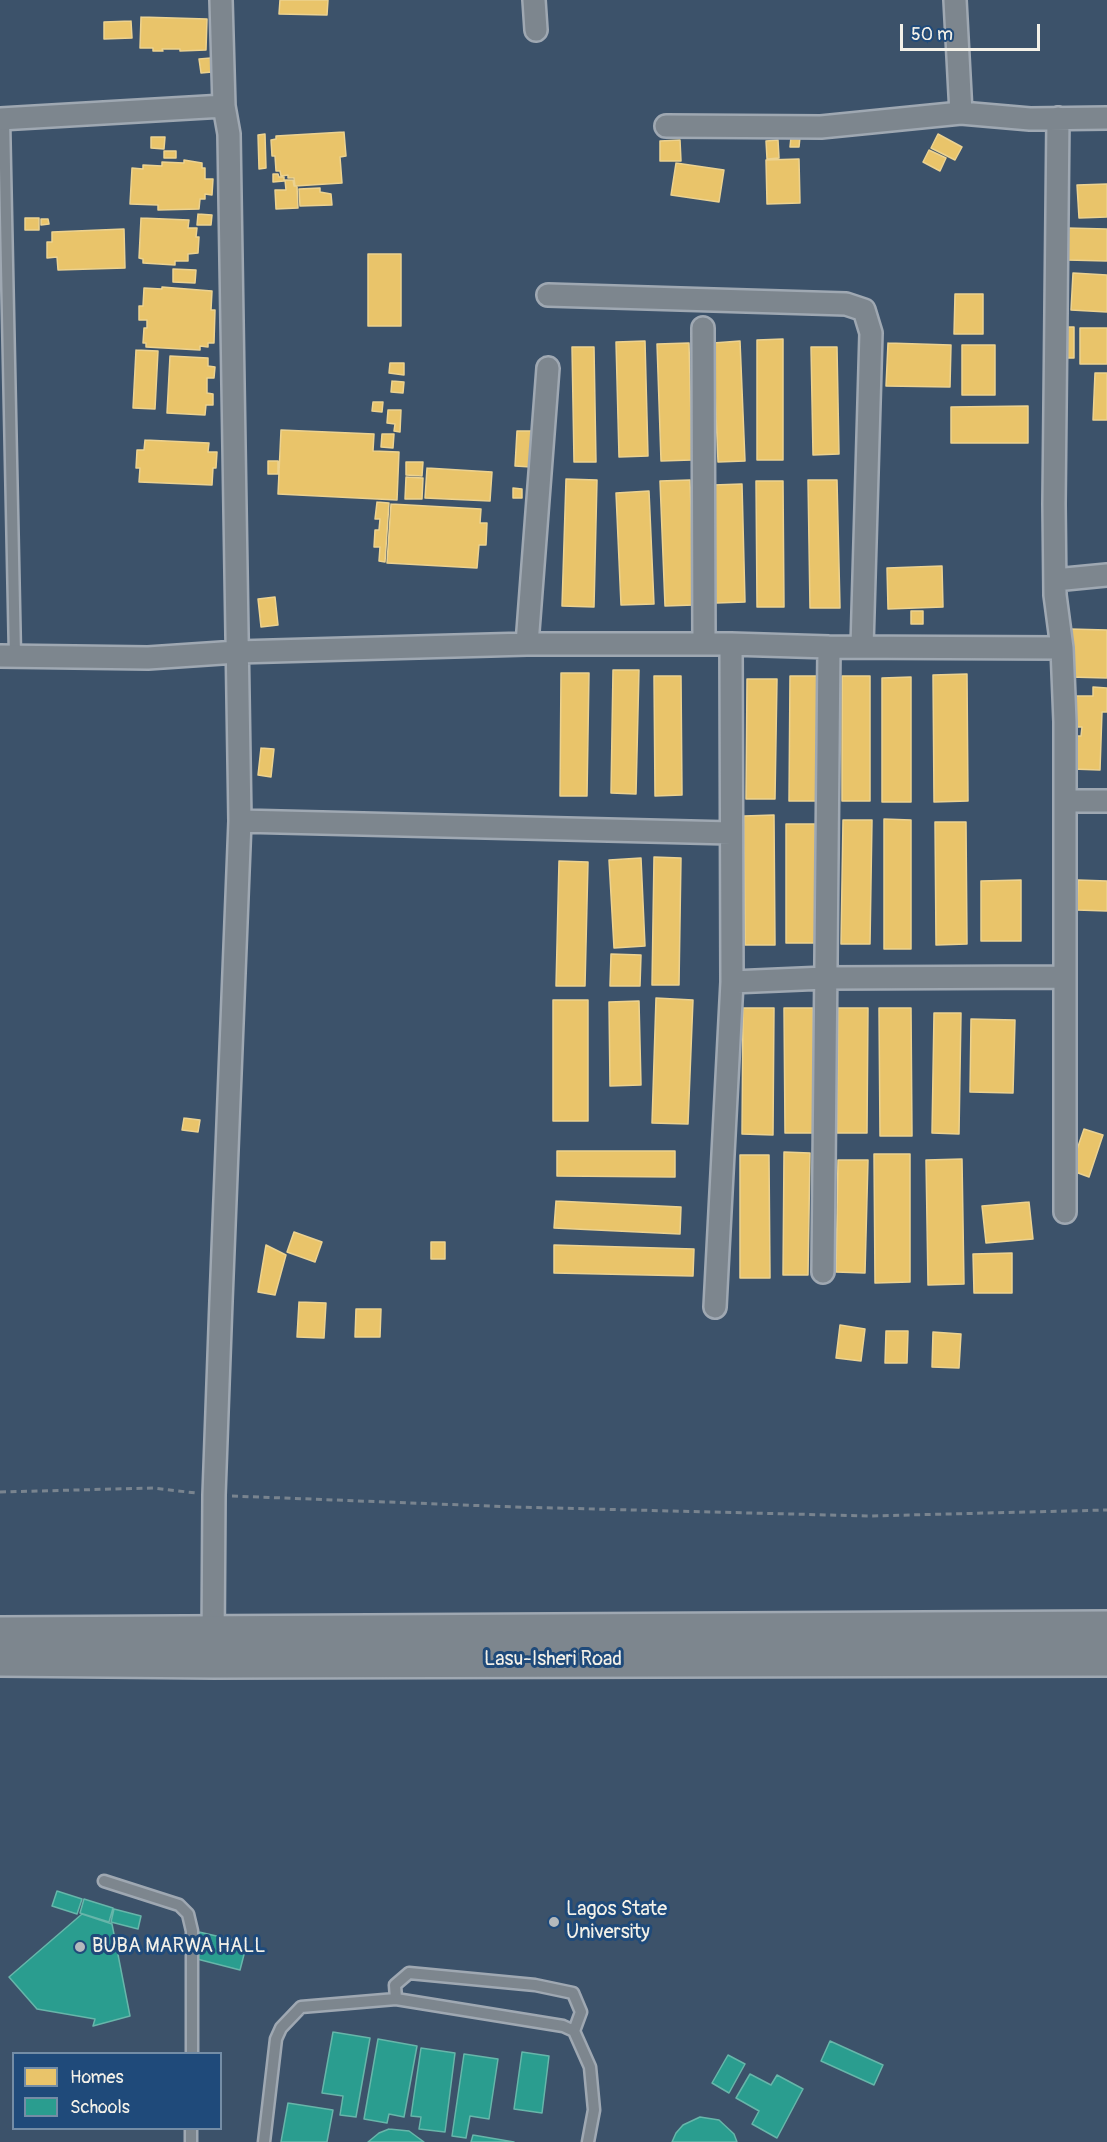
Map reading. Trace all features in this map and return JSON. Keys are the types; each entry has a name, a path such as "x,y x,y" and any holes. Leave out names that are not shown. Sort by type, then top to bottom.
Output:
{"main road":[{"name":"Lasu-Isheri Road","path":"0,1659 213,1647 760,1629 1107,1628"},
{"name":"Lasu-Isheri Road","path":"0,1634 213,1647 1107,1659"}],"street":[{"path":"213,1647 214,1495 240,821 231,187 229,134 224,106 221,0"},
{"path":"534,0 536,30"},
{"path":"955,0 961,113"},
{"path":"2,119 224,106"},
{"path":"666,126 820,127 961,113 1030,119 1107,117"},
{"path":"1058,118 1055,580 1062,648 1065,801 1065,1212"},
{"path":"548,295 846,304 864,309 871,333 862,647"},
{"path":"703,328 704,644"},
{"path":"527,644 548,368"},
{"path":"1055,580 1107,575"},
{"path":"7,656 148,658 237,652 527,644 1062,648"},
{"path":"715,1307 732,982 731,644"},
{"path":"823,1272 829,647"},
{"path":"1065,801 1107,801"},
{"path":"240,821 731,833"},
{"path":"732,982 825,978 1065,977"}],"lane":[{"path":"2,119 7,656"},
{"path":"104,1881 179,1905 188,1914 192,1930 192,2052"},
{"path":"396,1999 395,1985 409,1973 535,1985 573,1993 581,2012 574,2031"},
{"path":"264,2142 276,2040 281,2028 301,2007 396,1999 563,2025 574,2031 590,2067 594,2110 588,2142"}],"path":[{"path":"0,1492 153,1488 214,1495 515,1507 869,1516 1107,1510"}],"building: Homes":[{"path":"280,0 328,0 327,15 279,14"},
{"path":"141,17 207,19 206,50 162,49 163,51 153,51 153,48 140,48"},
{"path":"131,21 132,38 104,39 104,22"},
{"path":"211,58 212,72 201,73 199,59"},
{"path":"344,132 346,156 340,157 342,183 295,186 294,178 288,178 288,175 281,176 280,171 276,171 271,140 276,139 276,136"},
{"path":"265,134 266,168 259,169 258,135"},
{"path":"938,134 962,147 955,160 931,148"},
{"path":"151,137 165,137 164,149 151,148"},
{"path":"791,137 800,137 799,147 790,147"},
{"path":"680,140 681,161 660,161 660,141"},
{"path":"778,140 779,158 767,159 766,141"},
{"path":"929,150 946,158 940,171 923,162"},
{"path":"164,151 176,151 176,158 164,158"},
{"path":"799,159 800,203 767,204 766,160"},
{"path":"184,160 202,163 202,168 205,168 205,179 213,179 212,195 205,194 205,199 200,199 199,209 158,210 158,205 130,204 132,168 143,169 143,165 162,166 162,162 184,163"},
{"path":"676,163 724,170 719,202 671,195"},
{"path":"273,174 284,177 284,181 273,182"},
{"path":"285,180 293,180 294,186 297,186 298,208 276,209 275,190 286,190"},
{"path":"1107,184 1107,217 1079,218 1077,185"},
{"path":"320,188 320,192 331,194 332,205 300,206 299,189"},
{"path":"198,214 212,215 211,225 197,225"},
{"path":"25,218 39,218 39,230 25,230"},
{"path":"141,218 189,220 188,228 197,228 198,253 188,254 188,261 175,261 175,265 143,263 143,259 139,258"},
{"path":"41,219 48,219 49,224 41,225"},
{"path":"1067,228 1107,229 1107,261 1067,260"},
{"path":"124,229 125,268 58,270 57,257 47,258 47,242 52,242 52,232"},
{"path":"368,254 401,254 401,326 368,326"},
{"path":"173,269 196,270 195,283 173,282"},
{"path":"1073,273 1107,275 1107,312 1071,310"},
{"path":"162,287 212,291 211,310 215,310 214,343 208,343 208,347 200,346 200,350 146,347 146,343 143,343 147,320 139,320 139,306 143,306 144,288 162,289"},
{"path":"955,294 983,294 983,334 954,334"},
{"path":"1065,327 1074,327 1074,358 1064,358"},
{"path":"1080,328 1107,328 1107,364 1080,364"},
{"path":"783,339 783,460 757,460 757,340"},
{"path":"645,341 648,456 619,457 616,342"},
{"path":"740,341 745,461 718,462 713,343"},
{"path":"689,343 692,460 661,461 657,344"},
{"path":"888,343 951,345 950,387 886,386"},
{"path":"962,345 995,345 995,395 962,395"},
{"path":"572,347 594,347 596,462 574,462"},
{"path":"811,347 837,347 839,454 813,455"},
{"path":"136,350 158,351 155,409 133,408"},
{"path":"170,356 208,358 208,366 215,367 214,378 207,378 207,393 213,394 213,405 206,405 205,415 167,413"},
{"path":"390,363 404,363 404,375 389,373"},
{"path":"1095,373 1107,373 1107,420 1093,420"},
{"path":"392,381 404,382 403,393 391,392"},
{"path":"373,402 383,402 382,412 372,411"},
{"path":"1028,406 1028,443 951,443 951,407"},
{"path":"388,410 401,410 400,432 394,431 395,424 387,423"},
{"path":"281,430 374,434 373,451 399,452 397,500 278,494"},
{"path":"517,431 533,431 531,467 515,466"},
{"path":"382,434 394,434 393,448 381,447"},
{"path":"145,440 209,443 208,452 217,452 212,485 139,482 140,468 136,468 137,450 144,450"},
{"path":"268,461 278,461 278,474 268,474"},
{"path":"406,462 423,462 422,476 406,475"},
{"path":"427,468 492,472 490,501 425,498"},
{"path":"406,477 423,478 422,499 405,499"},
{"path":"566,479 597,480 594,607 562,606"},
{"path":"690,480 694,605 665,606 660,481"},
{"path":"808,480 837,480 840,608 810,608"},
{"path":"756,481 783,481 784,607 757,607"},
{"path":"742,484 745,602 716,603 713,485"},
{"path":"513,488 522,489 522,498 513,498"},
{"path":"649,491 654,604 621,605 616,493"},
{"path":"377,502 389,503 385,562 379,561 380,547 374,547 375,530 379,530 380,519 375,519"},
{"path":"391,504 481,509 480,523 487,523 486,545 479,545 477,568 387,563"},
{"path":"942,566 943,607 888,609 887,568"},
{"path":"275,597 278,625 261,627 258,599"},
{"path":"911,611 923,611 923,624 911,624"},
{"path":"1070,629 1107,630 1107,678 1069,677"},
{"path":"613,670 639,670 636,794 611,793"},
{"path":"561,673 589,673 587,796 560,796"},
{"path":"967,674 968,801 934,802 933,675"},
{"path":"654,676 681,676 682,795 655,796"},
{"path":"790,676 817,676 816,801 789,801"},
{"path":"842,676 870,676 870,801 842,801"},
{"path":"911,677 911,802 882,802 882,678"},
{"path":"747,679 777,679 775,799 746,799"},
{"path":"1093,687 1107,688 1107,712 1102,712 1100,770 1072,769 1072,736 1081,736 1082,727 1073,727 1074,696 1093,696"},
{"path":"261,748 274,749 271,777 258,775"},
{"path":"774,815 775,945 745,945 744,816"},
{"path":"884,819 911,820 911,949 884,949"},
{"path":"843,820 872,820 870,944 841,944"},
{"path":"935,822 966,822 967,944 936,945"},
{"path":"786,824 815,824 815,943 786,943"},
{"path":"654,857 681,858 679,985 652,985"},
{"path":"641,858 645,946 614,948 609,860"},
{"path":"559,861 588,862 585,986 556,986"},
{"path":"1021,880 1021,941 981,941 981,881"},
{"path":"1078,880 1107,881 1107,911 1077,910"},
{"path":"611,954 641,955 640,986 610,986"},
{"path":"656,998 693,1000 688,1124 652,1123"},
{"path":"553,1000 588,1000 588,1121 553,1121"},
{"path":"639,1001 641,1085 610,1086 609,1002"},
{"path":"743,1008 774,1008 773,1135 742,1134"},
{"path":"784,1008 813,1008 814,1133 785,1133"},
{"path":"838,1008 868,1008 867,1133 837,1133"},
{"path":"879,1008 911,1008 912,1136 880,1136"},
{"path":"934,1013 961,1013 959,1134 932,1133"},
{"path":"971,1019 1015,1020 1013,1093 970,1092"},
{"path":"184,1118 200,1120 198,1132 182,1130"},
{"path":"1084,1129 1103,1135 1089,1177 1070,1170"},
{"path":"557,1151 675,1151 675,1177 557,1176"},
{"path":"784,1152 810,1153 808,1275 783,1275"},
{"path":"874,1154 910,1154 910,1282 875,1283"},
{"path":"740,1155 769,1155 770,1278 740,1278"},
{"path":"962,1159 964,1284 928,1285 926,1160"},
{"path":"838,1160 868,1160 865,1273 836,1272"},
{"path":"556,1201 681,1207 680,1234 554,1228"},
{"path":"1029,1202 1033,1239 986,1243 982,1206"},
{"path":"294,1232 322,1242 315,1262 287,1252"},
{"path":"431,1242 445,1242 445,1259 431,1259"},
{"path":"266,1245 286,1255 275,1295 258,1292"},
{"path":"554,1245 694,1249 693,1276 554,1273"},
{"path":"1012,1253 1012,1293 974,1293 973,1254"},
{"path":"299,1302 326,1303 324,1338 297,1337"},
{"path":"356,1309 381,1309 380,1337 355,1337"},
{"path":"840,1325 865,1329 861,1361 836,1358"},
{"path":"886,1331 908,1331 907,1363 885,1363"},
{"path":"933,1332 961,1334 959,1368 932,1367"}],"building: Schools":[{"path":"57,1891 82,1899 77,1914 52,1906"},
{"path":"84,1899 113,1908 109,1922 80,1913"},
{"path":"114,1909 141,1916 138,1929 111,1922"},
{"name":"BUBA MARWA HALL","path":"82,1914 112,1924 130,2016 93,2026 95,2019 37,2009 9,1977"},
{"path":"199,1932 247,1943 240,1970 193,1958"},
{"path":"333,2032 370,2038 356,2117 340,2115 343,2096 322,2093"},
{"path":"378,2039 417,2046 404,2117 389,2114 387,2123 364,2119"},
{"path":"830,2041 883,2065 874,2085 821,2061"},
{"path":"421,2048 455,2053 445,2132 419,2129 421,2117 411,2116"},
{"path":"522,2052 549,2056 542,2113 514,2109"},
{"path":"464,2054 498,2059 489,2119 470,2116 466,2138 452,2136"},
{"path":"728,2055 745,2064 729,2093 712,2083"},
{"path":"750,2074 771,2085 777,2075 803,2089 777,2138 752,2124 759,2111 736,2098"},
{"path":"288,2103 333,2110 327,2142 281,2142"},
{"path":"700,2117 719,2120 734,2134 737,2142 672,2142 683,2125"},
{"path":"389,2129 409,2131 424,2142 368,2142 379,2133"},
{"path":"473,2135 514,2142 471,2142"}],"place":[{"name":"Lagos State University","path":"554,1922"},
{"name":"BUBA MARWA HALL","path":"80,1947"}]}
